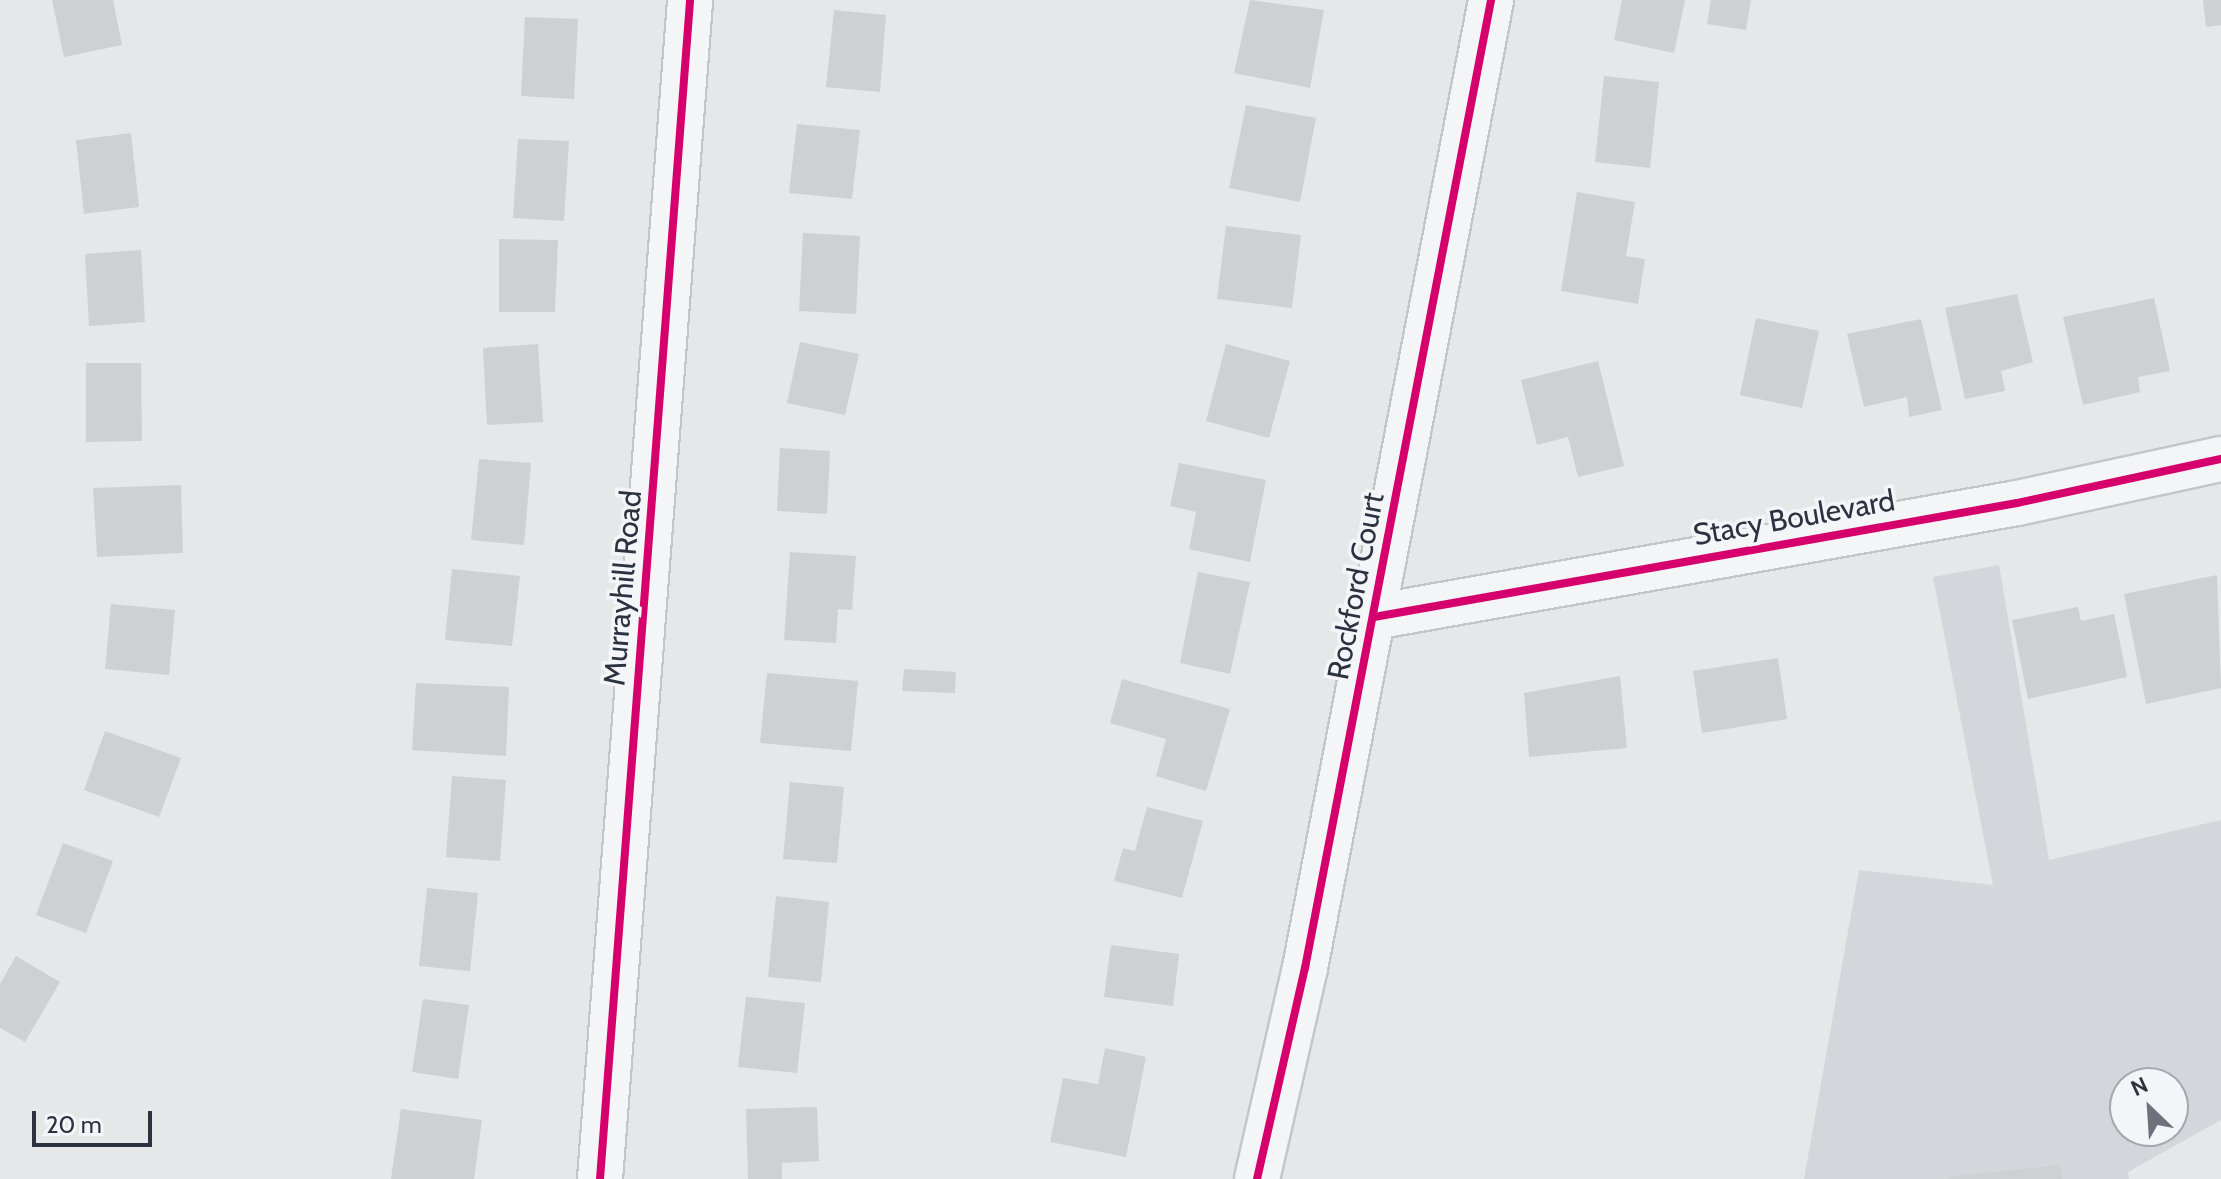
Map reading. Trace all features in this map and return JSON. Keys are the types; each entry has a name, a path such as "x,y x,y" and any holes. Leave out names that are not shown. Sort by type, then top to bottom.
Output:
{"street":[{"name":"Murrayhill Road","path":"600,1179 690,0"},
{"name":"Rockford Court","path":"1257,1179 1374,617 1491,0"},
{"name":"Stacy Boulevard","path":"1374,617 2017,503 2221,459"}],"shaded area":[{"path":"1999,565 2049,860 2221,820 2221,1120 2189,1138 2189,1067 2109,1067 2109,1147 2173,1147 2128,1172 2129,1179 1804,1179 1859,870 1993,885 1933,577"}],"building":[{"path":"52,0 113,0 122,45 64,57"},
{"path":"1250,0 1324,10 1310,88 1234,73"},
{"path":"1622,0 1685,0 1674,53 1614,40"},
{"path":"1711,0 1751,0 1746,30 1707,24"},
{"path":"2203,0 2221,0 2221,25 2206,27"},
{"path":"834,10 886,15 880,92 826,87"},
{"path":"525,17 578,19 574,99 521,96"},
{"path":"1604,76 1659,82 1650,168 1595,162"},
{"path":"1246,105 1316,118 1300,202 1229,188"},
{"path":"797,124 860,130 852,199 789,193"},
{"path":"131,133 139,207 84,214 76,140"},
{"path":"518,139 569,141 564,221 513,218"},
{"path":"1577,192 1635,202 1626,256 1645,259 1638,304 1561,291"},
{"path":"1226,226 1301,235 1292,308 1217,299"},
{"path":"803,233 860,236 856,314 799,311"},
{"path":"499,239 558,240 555,312 499,312"},
{"path":"141,250 145,322 89,326 85,254"},
{"path":"2017,294 2033,362 2001,371 2005,391 1965,399 1945,308"},
{"path":"2154,298 2170,371 2138,377 2140,392 2083,405 2063,317"},
{"path":"1756,318 1819,331 1802,408 1740,395"},
{"path":"1921,319 1942,410 1909,417 1907,397 1864,407 1847,334"},
{"path":"800,342 859,354 845,415 787,403"},
{"path":"538,344 543,422 487,425 483,348"},
{"path":"1226,344 1290,361 1269,438 1206,421"},
{"path":"1598,361 1624,466 1578,477 1568,437 1537,445 1521,380"},
{"path":"86,363 141,363 142,441 86,442"},
{"path":"780,448 830,451 827,514 777,511"},
{"path":"479,459 531,463 524,545 471,540"},
{"path":"1179,463 1266,480 1250,562 1189,549 1196,512 1170,506"},
{"path":"181,485 183,553 97,557 93,488"},
{"path":"790,552 856,556 852,610 838,609 836,643 784,640"},
{"path":"452,569 520,576 512,646 445,640"},
{"path":"1198,572 1250,582 1230,674 1180,663"},
{"path":"2217,575 2221,688 2146,704 2124,594"},
{"path":"111,604 175,610 169,675 105,669"},
{"path":"2078,607 2081,621 2114,614 2127,677 2028,699 2012,620"},
{"path":"1778,658 1787,719 1702,733 1693,671"},
{"path":"904,669 956,672 955,693 902,691"},
{"path":"767,673 858,681 851,751 760,743"},
{"path":"1620,676 1627,748 1529,757 1524,693"},
{"path":"1122,679 1230,709 1206,791 1156,776 1166,739 1110,723"},
{"path":"416,683 509,687 506,756 412,750"},
{"path":"105,731 181,758 159,817 84,790"},
{"path":"452,776 506,780 500,861 446,857"},
{"path":"790,782 844,787 837,863 783,859"},
{"path":"1147,807 1203,821 1182,898 1114,881 1123,848 1135,851"},
{"path":"63,843 113,861 86,933 36,915"},
{"path":"427,888 478,893 470,971 419,966"},
{"path":"776,896 829,902 821,982 768,977"},
{"path":"1111,945 1179,954 1173,1006 1104,997"},
{"path":"16,956 60,982 25,1042 0,1028 0,984"},
{"path":"746,997 805,1003 797,1073 738,1067"},
{"path":"423,999 469,1005 458,1079 412,1072"},
{"path":"1105,1048 1146,1057 1126,1157 1050,1142 1063,1078 1098,1084"},
{"path":"817,1107 819,1161 782,1163 782,1179 748,1179 746,1109"},
{"path":"401,1109 482,1120 474,1179 391,1179"},
{"path":"2060,1165 2062,1179 1947,1177"}],"cycle path":[{"path":"600,1179 690,0"},
{"path":"1257,1179 1305,968 1491,0"},
{"path":"1374,617 2017,503 2221,459"}]}
